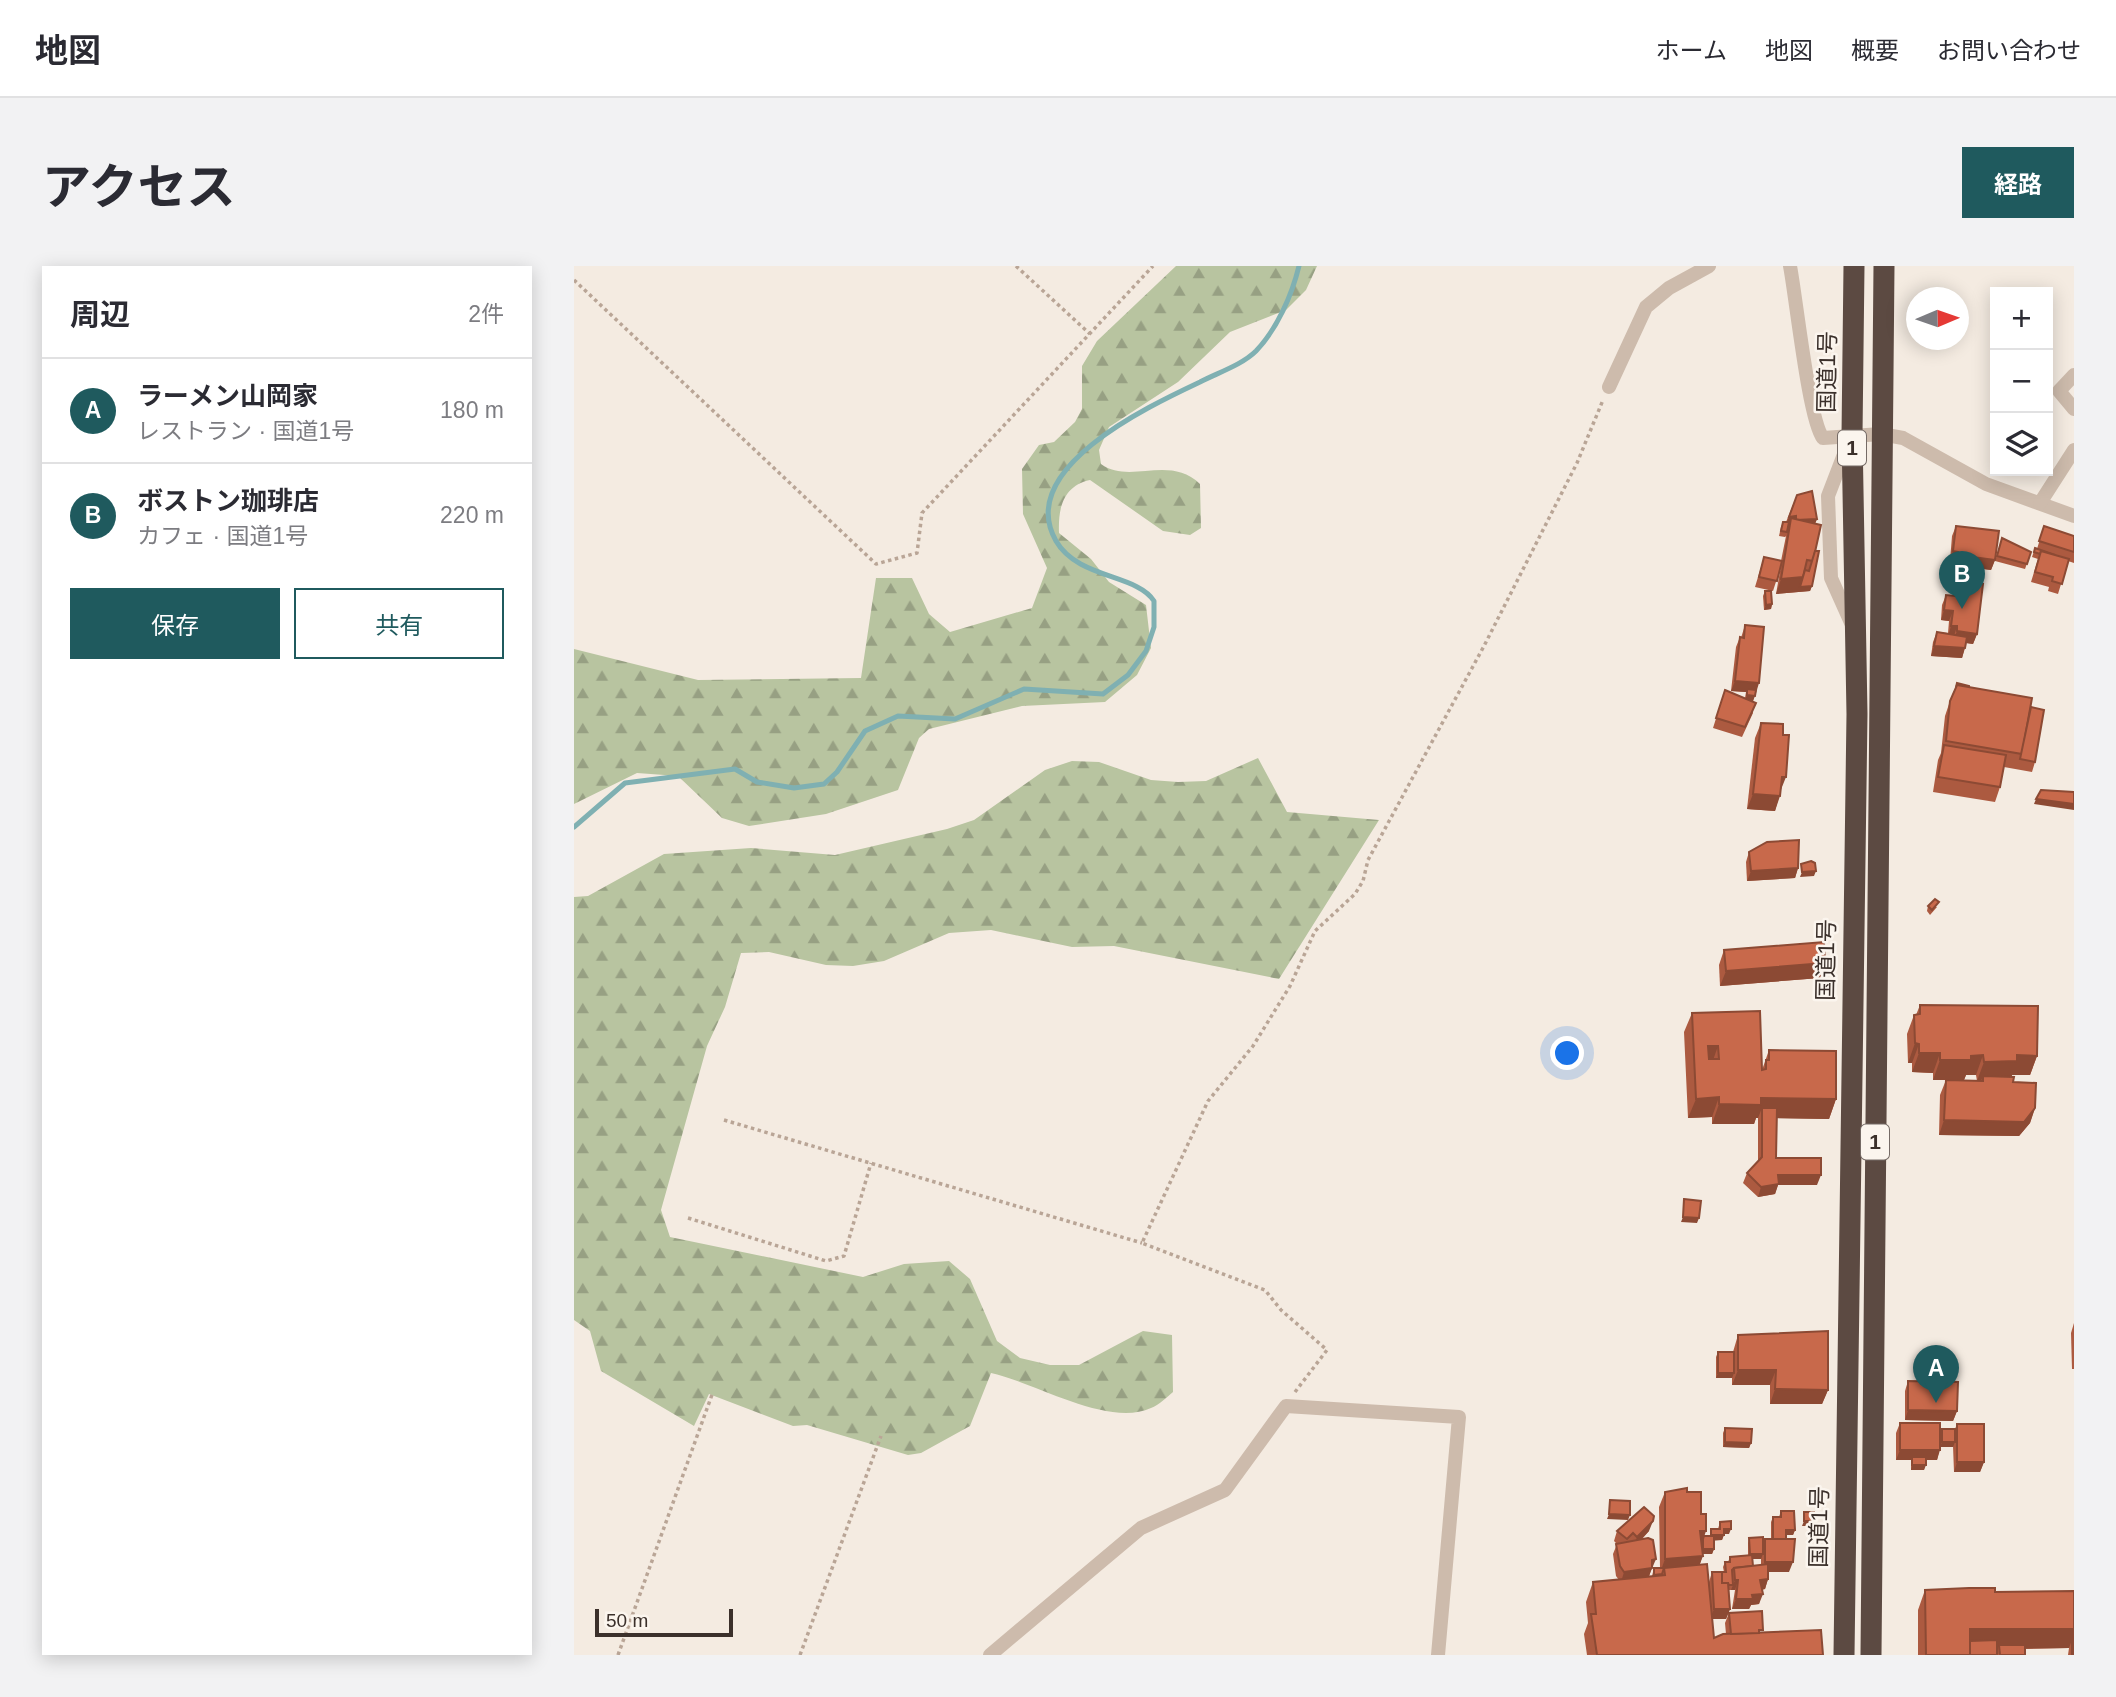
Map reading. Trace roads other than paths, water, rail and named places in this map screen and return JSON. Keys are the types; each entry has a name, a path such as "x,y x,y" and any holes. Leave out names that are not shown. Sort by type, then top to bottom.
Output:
{"highway":[{"name":"国道1号","path":"1844,1655 1857,714 1852,435 1854,266"},
{"name":"1","path":"1871,1655 1884,266"},
{"path":"1851,1051 1876,1050"},
{"path":"1850,1140 1875,1139"},
{"path":"1846,1493 1872,1492"}],"street":[{"path":"1609,387 1646,307 1669,288 1709,266"},
{"path":"1790,266 1812,407 1817,431 1823,438 1881,434 1903,438 1986,484 2074,516"},
{"path":"2074,375 2059,391 2074,409"},
{"path":"1852,435 1828,496 1831,578 1854,630"},
{"path":"2040,503 2074,450"},
{"path":"990,1655 1140,1528 1225,1490 1286,1406 1459,1417 1438,1655"}],"waterway":[{"path":"574,827 625,783 735,769 757,782 794,788 824,784 837,772 865,731 898,716 955,719 1024,689 1103,694 1128,675 1146,651 1154,627 1154,601 1146,592 1092,570 1066,553 1056,541 1048,515 1054,489 1070,466 1120,424 1149,407 1237,365 1256,351 1271,333 1283,311 1299,266"}],"place":[{"name":"ボストン珈琲店","path":"1962,609"},
{"name":"ラーメン山岡家","path":"1936,1403"}]}
